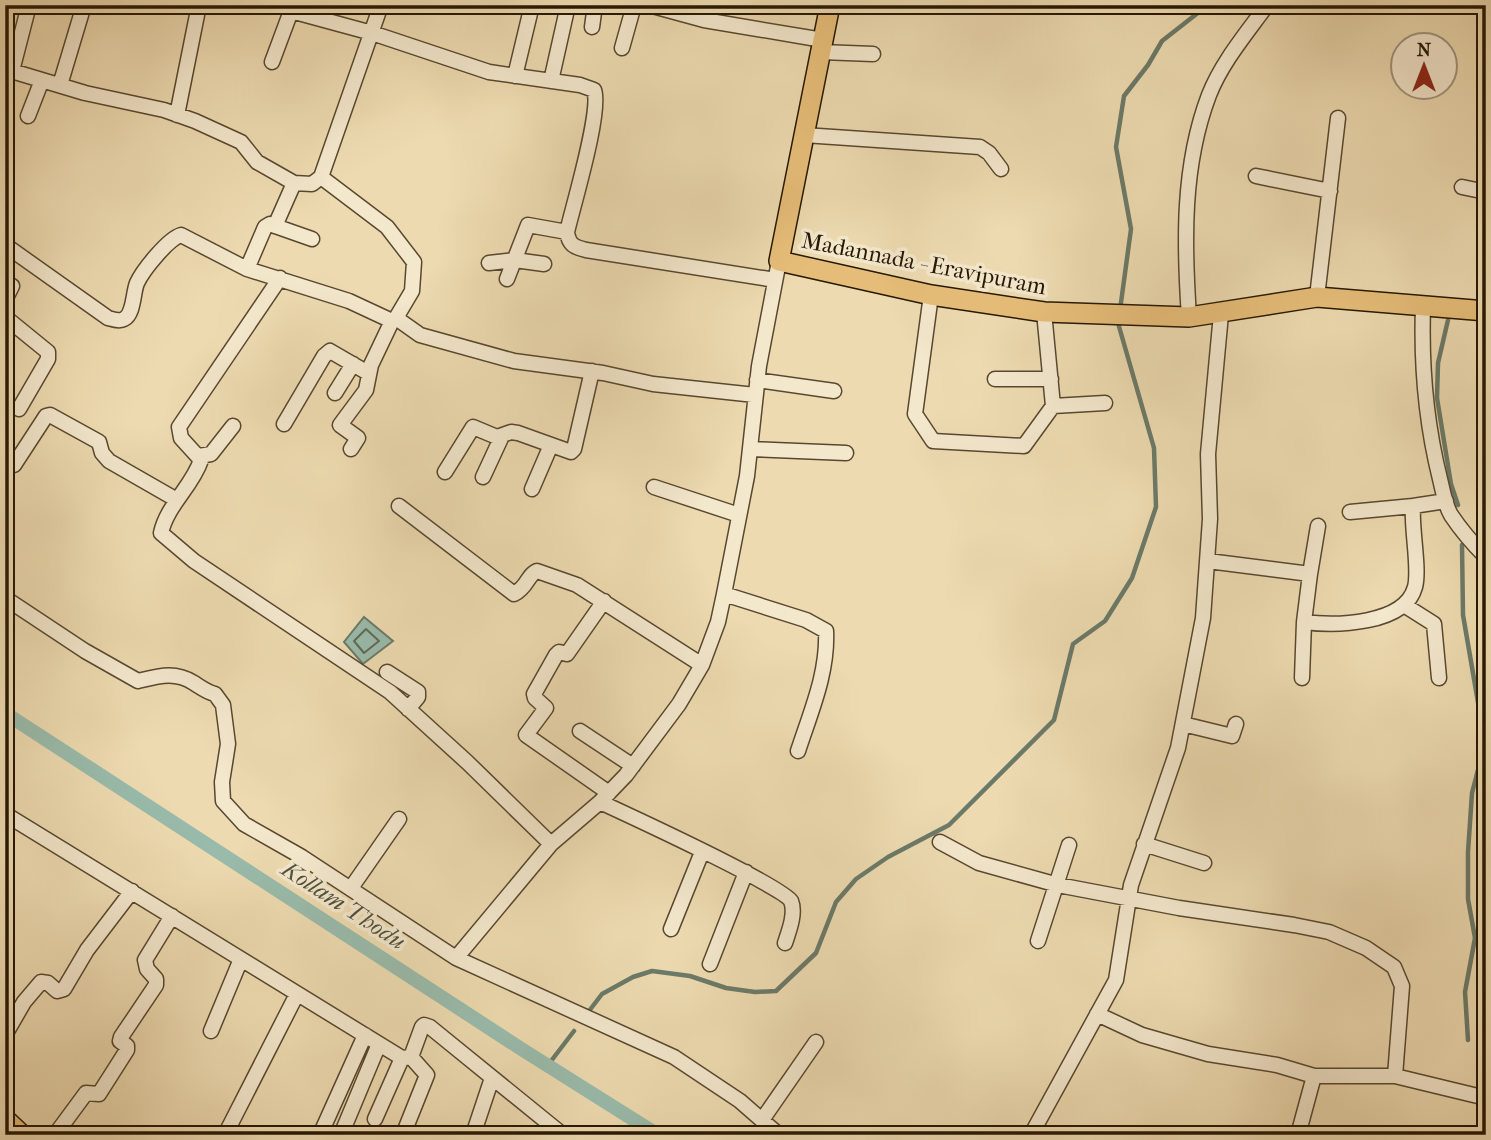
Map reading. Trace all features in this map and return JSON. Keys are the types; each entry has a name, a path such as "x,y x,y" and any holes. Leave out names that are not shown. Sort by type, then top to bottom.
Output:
{"main road":[{"name":"Madannada - Eravipuram","path":"830,5 777,271 1044,312 1189,317 1317,297 1486,311"},
{"path":"5,1119 22,1135"}],"street":[{"path":"29,5 9,70 177,115 241,142 257,162 294,183 312,184 321,177 381,5"},
{"path":"60,85 84,5"},
{"path":"177,115 199,5"},
{"path":"515,76 531,5"},
{"path":"551,81 568,5"},
{"path":"592,27 595,5"},
{"path":"622,48 634,5"},
{"path":"649,5 822,46 873,54"},
{"path":"1189,317 1184,244 1194,148 1209,95 1222,68 1266,5"},
{"path":"272,62 292,8 489,72 594,90 596,95 593,124 567,232 569,242 574,247 777,271 756,388 750,449 719,622 702,665 679,704 633,766 605,798 551,844 456,958"},
{"path":"28,116 42,80"},
{"path":"1317,297 1338,118"},
{"path":"804,135 980,147 989,153 1001,169"},
{"path":"1256,176 1330,191"},
{"path":"321,177 387,227 414,262 412,291 394,320 368,373 366,390 341,425 358,438 351,449"},
{"path":"275,226 294,183"},
{"path":"1462,187 1486,192"},
{"path":"507,279 528,225 567,232"},
{"path":"247,269 265,227 275,226 312,239"},
{"path":"5,245 108,318 116,320 124,319 129,314 138,280 176,236 181,234 247,269 349,301 394,320 420,335 514,361 592,371 653,384 834,391"},
{"path":"489,263 514,260 544,264"},
{"path":"280,278 179,427 181,438 201,460 197,473 164,521 161,533 194,561 390,692 551,844"},
{"path":"5,282 12,286 5,300"},
{"path":"931,295 915,414 933,441 1024,446 1053,406 1044,312"},
{"path":"1423,307 1422,344 1431,438 1446,501 1450,513 1473,545 1486,556"},
{"path":"1031,1135 1116,981 1128,897 1178,748 1203,618 1208,561 1209,454 1221,314"},
{"path":"5,317 48,352 48,359 19,409"},
{"path":"284,424 324,356 330,351 368,373"},
{"path":"335,393 354,364"},
{"path":"445,472 472,427 497,437 511,432 571,452 574,449 592,371"},
{"path":"995,379 1051,379"},
{"path":"1053,406 1105,403"},
{"path":"15,465 46,416 50,415 99,442 102,453 109,461 177,500"},
{"path":"199,456 211,454 233,426"},
{"path":"483,477 502,436"},
{"path":"532,489 551,445"},
{"path":"750,449 846,453"},
{"path":"654,487 739,515"},
{"path":"1350,512 1446,501"},
{"path":"399,506 514,594 524,589 532,573 537,571 577,585 702,665"},
{"path":"1304,622 1374,620 1404,605 1416,585 1413,506"},
{"path":"1302,678 1304,622 1318,526"},
{"path":"1208,561 1310,573"},
{"path":"724,593 806,620 826,631 827,651 822,677 798,751"},
{"path":"5,598 85,651 138,681 166,674 180,676 215,694 223,705 229,744 222,782 223,801 244,824 302,857 456,958 674,1057 740,1101 779,1135"},
{"path":"604,601 568,654 556,654 534,694 546,708 526,735 605,798 788,897 792,914 785,943"},
{"path":"1404,605 1434,624 1439,678"},
{"path":"387,672 418,692 418,697 408,709"},
{"path":"1183,724 1232,736 1236,724"},
{"path":"580,731 633,766"},
{"path":"5,814 406,1058 427,1075 403,1135"},
{"path":"351,888 399,819"},
{"path":"940,842 979,863 1058,885 1158,905 1255,918 1329,932 1376,953 1394,967 1402,986 1395,1076"},
{"path":"1144,844 1204,863"},
{"path":"1038,941 1069,845"},
{"path":"671,929 702,852"},
{"path":"710,964 746,872"},
{"path":"5,1035 24,1002 41,982 48,982 57,991 64,989 87,950 132,891"},
{"path":"55,1135 86,1093 99,1094 127,1050 127,1046 120,1041 121,1037 156,985 156,979 147,969 145,960 172,916"},
{"path":"211,1031 242,959"},
{"path":"225,1135 297,994"},
{"path":"1097,1014 1142,1035 1208,1054 1277,1065 1314,1076 1395,1076 1486,1098"},
{"path":"375,1119 424,1025 430,1027 564,1135"},
{"path":"320,1135 365,1035"},
{"path":"762,1120 816,1042"},
{"path":"341,1135 379,1044"},
{"path":"1298,1135 1314,1076"},
{"path":"473,1135 492,1078"}],"water":[{"path":"364,617 393,641 363,664 344,642"}],"waterway":[{"path":"1120,310 1131,229 1116,147 1124,96 1148,65 1162,41 1208,5"},
{"path":"589,1011 602,994 633,977 652,971 690,976 726,988 755,992 776,991 816,953 836,902 856,879 888,857 949,825 1054,720 1073,644 1105,621 1132,578 1156,507 1154,448 1119,319"},
{"path":"1448,320 1438,363 1437,398 1451,484 1458,505"},
{"path":"1462,545 1463,615 1485,743 1472,793 1468,852 1468,899 1475,938 1465,992 1468,1040"},
{"name":"Kollam Thodu","path":"5,713 658,1135"},
{"path":"548,1065 574,1031"}]}
